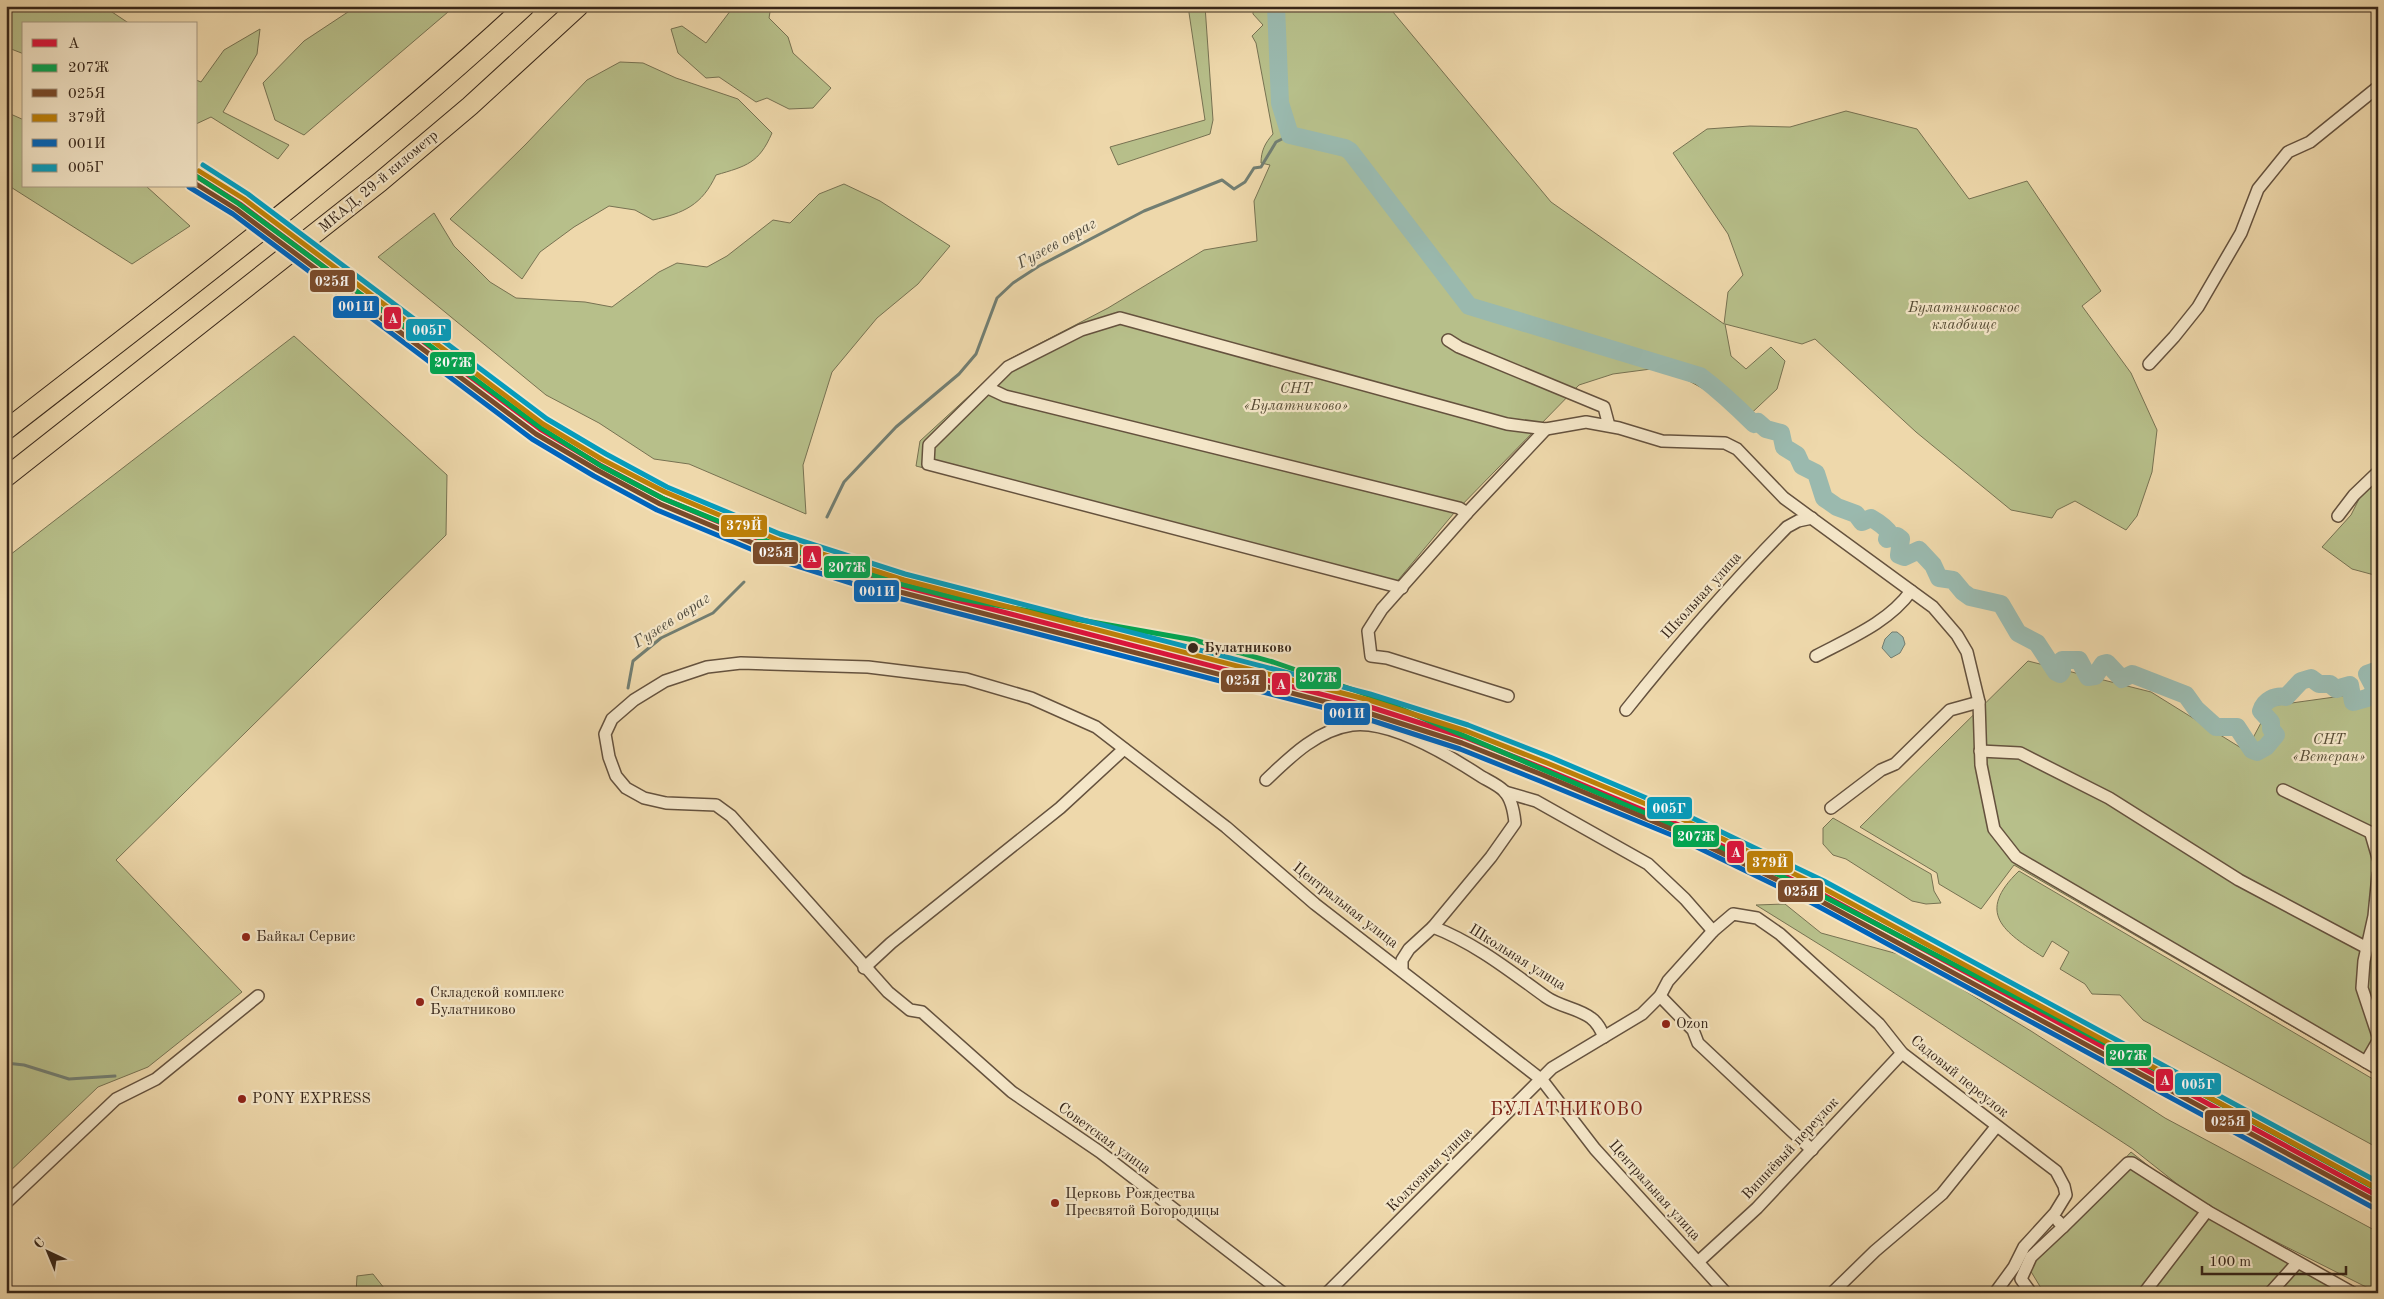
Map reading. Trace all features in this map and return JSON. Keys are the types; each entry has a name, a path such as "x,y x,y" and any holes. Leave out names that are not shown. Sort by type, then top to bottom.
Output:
{"highway":[{"path":"6,430 357,154 446,78 525,6"},
{"name":"МКАД, 29-й километр","path":"6,477 380,182 470,106 579,6"}],"street":[{"path":"2149,364 2198,307 2241,233 2258,189 2288,152 2310,142 2378,87"},
{"path":"1402,588 928,464 929,445 988,388 990,382 1008,367 1082,330 1120,318 1358,385 1507,424 1546,428 1586,422 1604,424 1662,441 1725,443 1737,449 1784,498 1932,607 1957,635 1967,652 1979,702 1980,751 1994,829 2016,858 2357,1059 2378,1069"},
{"path":"1448,340 1459,347 1604,407 1608,422 1604,424"},
{"path":"988,388 1004,396 1458,508 1467,513"},
{"path":"1508,696 1387,658 1371,656 1368,631 1382,610 1467,513 1546,428"},
{"path":"2338,516 2354,495 2378,472"},
{"name":"Школьная улица","path":"1626,710 1670,654 1737,578 1787,527 1798,521 1812,518"},
{"path":"1816,656 1869,628 1903,602 1911,591"},
{"name":"Центральная улица","path":"864,968 731,816 716,806 666,803 644,798 626,788 616,776 609,757 605,734 612,719 634,700 665,681 707,667 741,663 868,667 966,679 1031,698 1096,727 1226,827 1316,904 1542,1080 1595,1149 1726,1293"},
{"path":"1831,808 1881,770 1895,764 1950,710 1979,702"},
{"path":"1266,780 1291,756 1315,739 1351,725 1373,725 1420,742 1458,762 1505,792 1536,801 1648,864 1686,899 1713,931"},
{"path":"864,968 891,943 1060,808 1124,749"},
{"path":"1980,751 2020,752 2109,798 2239,880 2367,948"},
{"path":"2283,790 2374,835 2378,858"},
{"path":"1402,970 1402,960 1409,949 1433,927 1491,857 1515,823 1513,808 1505,792"},
{"path":"2378,875 2374,916 2367,948 2362,988 2378,1036"},
{"name":"Колхозная улица","path":"1327,1293 1552,1068 1642,1014 1660,996 1668,981 1713,931 1733,914"},
{"name":"Садовый переулок","path":"1733,914 1757,918 1780,934 1878,1024 1902,1053 1996,1127 2056,1171 2064,1186 2066,1195 2055,1213 2024,1247 2014,1267 1995,1293"},
{"name":"Школьная улица","path":"1433,927 1448,933 1506,967 1548,998 1590,1016 1600,1027 1604,1037"},
{"name":"Советская улица","path":"864,968 888,992 910,1010 922,1012 1012,1092 1100,1152 1284,1293"},
{"path":"6,1203 116,1099 156,1079 258,996"},
{"path":"1660,996 1693,1030 1698,1043 1812,1150"},
{"path":"2366,1062 2378,1041"},
{"name":"Вишнёвый переулок","path":"1698,1262 1757,1208 1902,1053"},
{"path":"1832,1293 1875,1251 1942,1194 1996,1127"},
{"path":"2031,1293 2021,1279 2031,1257 2128,1163 2132,1163 2208,1211 2353,1293"},
{"path":"2144,1293 2208,1211"},
{"path":"2055,1213 2063,1228"},
{"path":"2270,1293 2297,1262"}],"green space":[{"path":"6,6 103,6 127,22 22,22 22,53 6,47"},
{"path":"357,6 455,6 304,135 275,120 263,83 304,41"},
{"path":"734,6 745,11 750,6 771,6 769,18 788,37 793,53 831,88 813,108 789,109 767,98 756,102 719,77 706,78 678,53 671,29 682,26 706,43"},
{"path":"1188,6 1205,6 1213,120 1210,134 1118,165 1110,147 1205,120"},
{"path":"1253,6 1388,6 1551,202 1724,324 1728,292 1743,275 1728,234 1673,153 1707,129 1750,126 1790,127 1846,111 1917,129 1969,199 2027,181 2101,291 2082,306 2131,373 2157,430 2152,472 2137,516 2126,530 2075,501 2057,510 2052,518 2011,510 1916,432 1815,339 1802,344 1725,324 1731,356 1746,369 1771,347 1785,361 1777,389 1741,423 1711,393 1680,376 1651,369 1613,374 1579,385 1454,513 1394,585 1390,587 916,466 920,441 1008,360 1108,308 1204,250 1257,241 1254,201 1270,165 1261,163 1261,159 1264,147 1273,134 1256,43 1252,36 1263,25 1253,14"},
{"path":"260,29 257,54 223,112 289,145 278,159 211,117 198,123 198,81 201,82 224,50"},
{"path":"620,62 643,63 676,78 738,99 772,133 757,157 744,166 716,175 705,194 683,211 653,220 635,210 609,206 574,227 540,252 522,279 450,219 587,80"},
{"path":"6,112 22,119 22,188 148,188 190,226 132,264 6,184"},
{"path":"844,184 880,201 950,246 918,284 877,318 832,372 803,465 806,514 689,464 654,459 599,423 546,395 378,257 434,213 454,246 490,282 516,298 585,302 612,307 659,272 677,263 707,267 727,256 773,220 790,223 819,194"},
{"path":"294,336 447,475 446,535 116,860 242,992 148,1067 98,1087 6,1175 6,558"},
{"path":"2378,480 2378,576 2352,569 2322,547 2351,515 2362,493"},
{"name":"СНТ «Ветеран»","path":"2028,661 2151,692 2246,751 2270,706 2378,691 2378,1076 2014,865 1981,909 1939,884 1937,873 1860,827"},
{"path":"1833,818 1931,874 1934,891 1941,903 1926,904 1912,901 1846,859 1833,855 1823,844 1823,828"},
{"path":"2019,871 2378,1082 2378,1148 2143,1020 2120,995 2092,994 2085,984 2060,969 2069,952 2052,941 2043,957 2017,939 2000,920 1997,910 1999,899 2006,886"},
{"path":"1785,904 1821,933 1898,954 1924,966 2031,1031 2165,1118 2378,1232 2378,1293 2205,1206 2133,1149 1830,951 1756,905"},
{"path":"2131,1152 2203,1209 2367,1293 2044,1293 2027,1265"},
{"path":"373,1274 388,1293 356,1293 357,1276"}],"water":[{"path":"1892,632 1897,632 1903,637 1905,644 1900,653 1891,658 1882,648 1885,639"}],"waterway":[{"path":"1276,6 1280,103 1290,135 1345,148 1350,151 1469,306 1700,376 1754,424 1758,422 1766,429 1781,433 1784,447 1797,455 1802,466 1816,473 1824,498 1837,507 1856,514 1862,522 1871,518 1876,521 1890,534 1887,539 1897,536 1901,539 1899,555 1904,557 1919,550 1933,565 1939,578 1953,580 1970,597 2001,604 2018,633 2037,643 2056,672 2060,674 2062,671 2062,660 2079,660 2088,677 2095,676 2103,664 2107,663 2122,679 2132,674 2186,695 2196,709 2216,727 2237,727 2252,750 2257,752 2266,747 2276,735 2271,729 2271,722 2261,711 2267,701 2286,697 2301,681 2311,678 2319,684 2330,684 2336,689 2350,685 2353,702 2367,698 2376,691 2367,674 2378,670"},
{"name":"Гузеев овраг","path":"827,517 844,482 896,427 959,374 976,354 997,298 1013,283 1039,266 1144,211 1222,180 1234,189 1245,182 1254,168 1261,167 1276,142 1290,135"},
{"name":"Гузеев овраг","path":"628,688 633,661 661,638 713,613 744,582"},
{"name":"Гузеев овраг","path":"6,1063 24,1065 69,1079 115,1076"}],"transit line":[{"name":"005Г","path":"203,165 248,194 547,419 667,487 780,534 905,574 1370,694 1468,725 1550,757 1684,814 1824,881 2378,1182"},
{"name":"379Й","path":"199,171 244,199 543,424 603,460 665,492 778,540 904,580 1369,700 1466,731 1547,763 1682,819 1821,887 2378,1189"},
{"name":"A","path":"198,177 240,204 540,429 600,465 662,498 776,546 902,586 1367,706 1464,737 1545,769 1679,825 1818,892 2378,1196"},
{"name":"207Ж","path":"198,177 239,204 541,428 601,466 664,499 777,545 905,585 956,598 1194,640 1273,662 1371,696 1675,826 1817,893 2195,1090 2375,1188"},
{"name":"025Я","path":"198,185 236,209 536,434 660,504 774,552 900,592 1365,712 1462,743 1543,775 1676,831 1815,898 2375,1201"},
{"name":"001И","path":"191,188 233,214 532,439 594,476 657,510 772,558 898,598 1364,718 1460,749 1540,781 1674,836 1812,903 2372,1207"}],"place":[{"name":"Булатниково","path":"1193,648"},
{"name":"Байкал Сервис","path":"246,937"},
{"name":"Складской комплекс Булатниково","path":"420,1002"},
{"name":"Ozon","path":"1666,1024"},
{"name":"PONY EXPRESS","path":"242,1099"},
{"name":"Церковь Рождества Пресвятой Богородицы","path":"1055,1203"}],"district":[{"name":"БУЛАТНИКОВО","path":"1567,1110"}],"park label":[{"name":"Булатниковское кладбище","path":"1964,316"},
{"name":"СНТ «Булатниково»","path":"1296,398"}]}
